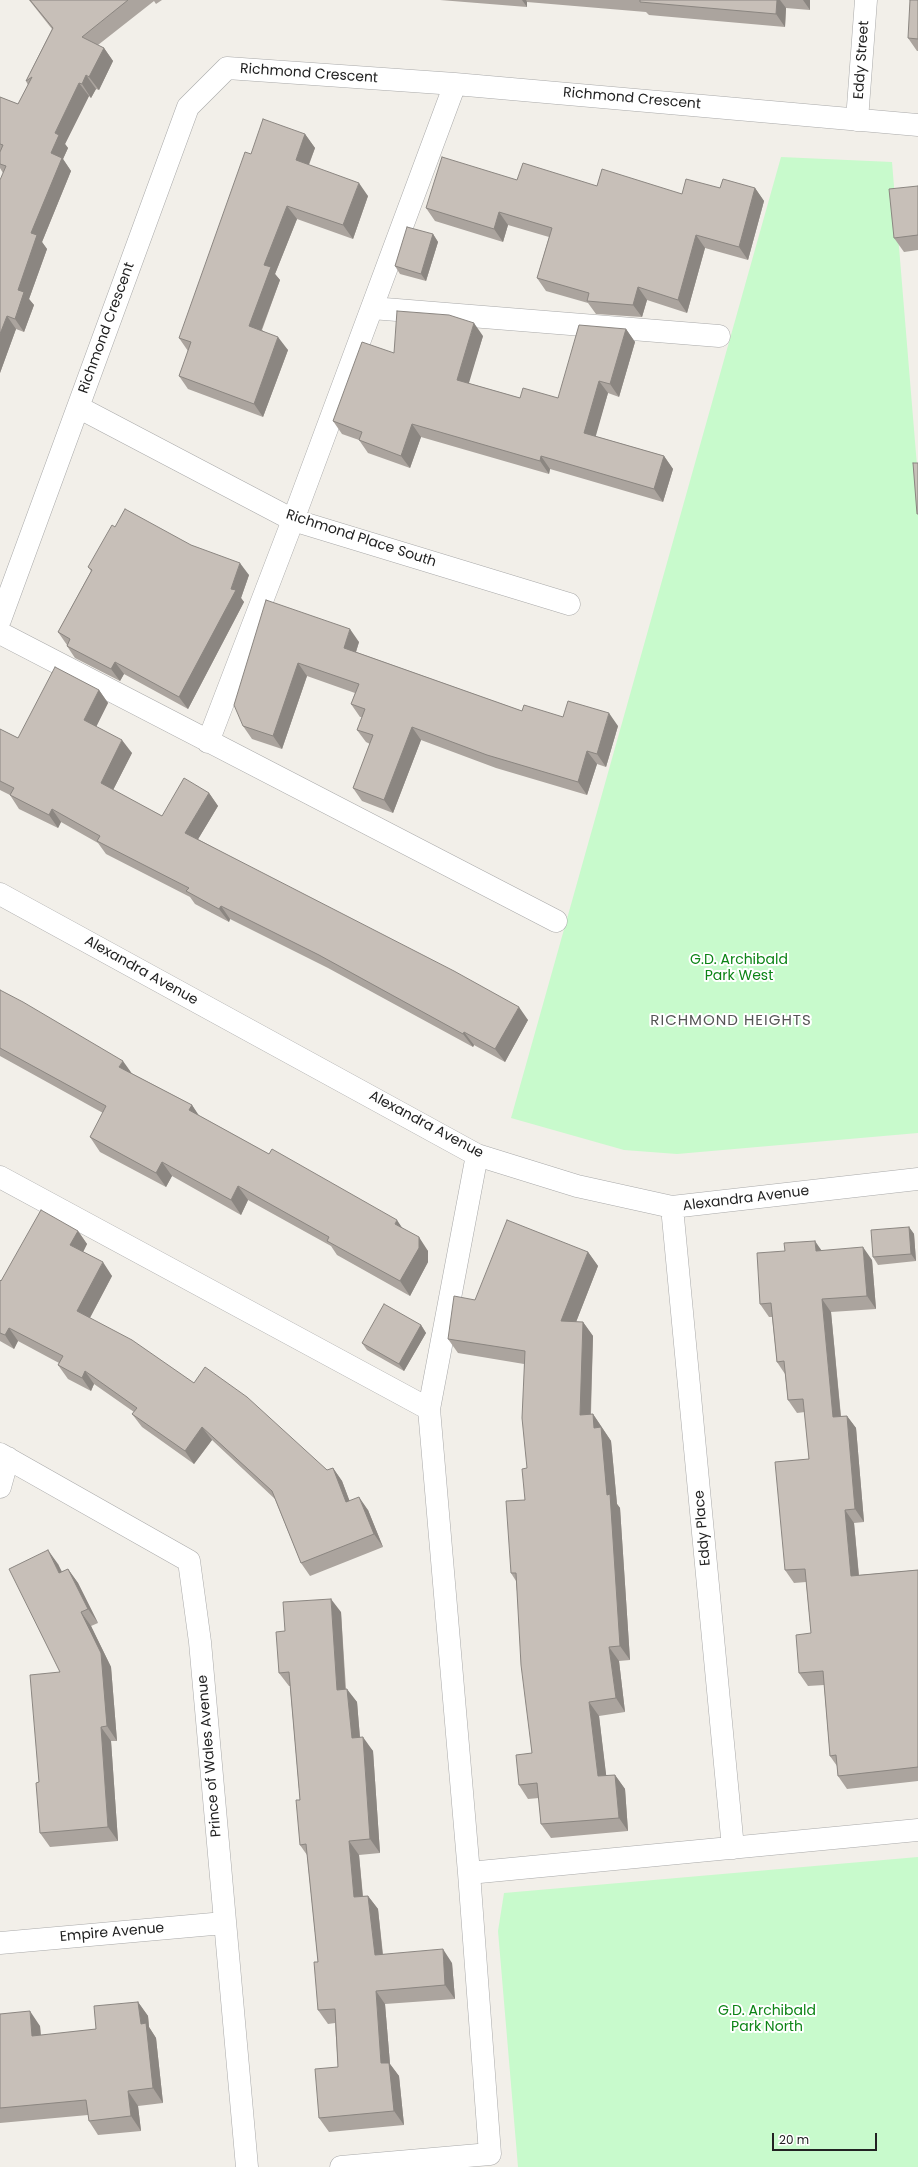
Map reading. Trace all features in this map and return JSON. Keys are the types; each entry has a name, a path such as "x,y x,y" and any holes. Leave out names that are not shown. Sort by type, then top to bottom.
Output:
{"street":[{"name":"Eddy Street","path":"857,120 866,0"},
{"name":"Richmond Crescent","path":"0,620 188,107 227,68 455,84 918,125"},
{"path":"208,742 293,520 455,84"},
{"path":"372,308 719,336"},
{"name":"Richmond Place South","path":"78,407 293,520 569,604"},
{"path":"0,633 556,921"},
{"name":"Alexandra Avenue","path":"0,894 477,1155 576,1186 672,1207 918,1179"},
{"path":"341,2167 490,2154 469,1873 429,1409 477,1155"},
{"path":"0,1177 429,1409"},
{"name":"Eddy Place","path":"672,1207 733,1848"},
{"path":"0,1487 4,1456"},
{"name":"Prince of Wales Avenue","path":"4,1456 189,1561 200,1642 224,1923 248,2167"},
{"path":"469,1873 918,1830"},
{"name":"Empire Avenue","path":"0,1943 224,1923"}],"green space":[{"name":"G.D. Archibald Park West","path":"781,157 892,162 918,478 918,1133 677,1154 624,1150 511,1118"},
{"name":"G.D. Archibald Park North","path":"918,1857 918,2167 518,2167 498,1931 504,1893"}],"building":[{"path":"30,0 128,0 82,37 104,48 89,77 86,75 82,84 79,83 55,133 59,135 51,153 62,158 31,233 37,235 18,290 24,292 15,319 7,316 0,334 0,180 6,166 0,164 0,152 3,145 0,144 0,97 18,104 32,77 26,81 53,28"},
{"path":"640,0 777,0 776,14 640,2"},
{"path":"910,0 918,0 918,39 908,38"},
{"path":"263,119 305,134 296,160 359,183 343,225 287,206 264,265 271,267 249,326 278,337 254,404 179,376 191,342 179,338 245,152 251,154"},
{"path":"442,157 517,180 523,163 597,186 602,169 682,194 686,179 720,188 723,179 755,188 739,247 696,235 678,300 638,287 633,305 587,301 589,293 537,278 552,228 499,212 494,229 426,208"},
{"path":"918,186 918,235 894,238 889,189"},
{"path":"407,227 433,234 421,274 395,266"},
{"path":"397,311 449,315 474,323 457,380 520,398 523,388 558,398 579,325 626,329 610,384 599,381 584,433 664,456 654,489 541,456 540,461 412,424 401,456 359,440 362,432 333,421 362,342 394,353"},
{"path":"913,463 918,463 918,514 917,514"},
{"path":"125,509 191,545 240,563 231,589 236,590 179,697 115,662 111,669 67,646 70,639 58,632 92,570 88,567 112,525 115,527"},
{"path":"266,600 350,629 344,648 522,711 524,705 563,717 568,701 609,713 597,754 587,751 578,782 487,755 412,727 384,800 353,788 373,735 357,730 365,709 351,704 359,684 298,663 273,736 243,726 234,705"},
{"path":"55,667 99,690 84,720 122,740 101,783 162,816 184,778 209,793 185,833 454,971 519,1007 495,1049 464,1032 463,1034 319,955 221,906 219,909 186,891 189,888 97,841 100,836 52,809 49,815 10,795 14,788 0,781 0,729 18,738"},
{"path":"0,990 123,1061 119,1067 192,1105 189,1110 269,1154 272,1149 397,1220 395,1224 419,1237 419,1248 400,1281 327,1241 329,1237 238,1186 231,1200 162,1162 156,1173 90,1137 106,1106 0,1048"},
{"path":"41,1210 78,1231 70,1245 103,1262 77,1311 132,1340 194,1383 205,1367 247,1397 327,1470 333,1468 346,1502 359,1497 374,1534 301,1563 272,1491 202,1427 185,1451 132,1414 137,1408 85,1371 82,1378 58,1365 63,1356 9,1328 5,1335 0,1333 0,1280 1,1281"},
{"path":"507,1220 588,1252 561,1321 583,1322 580,1415 593,1414 594,1428 601,1427 607,1495 610,1494 620,1646 609,1647 616,1698 589,1702 598,1776 615,1775 619,1818 541,1824 537,1783 519,1785 516,1755 532,1753 521,1665 516,1573 511,1573 506,1501 525,1500 522,1469 527,1468 522,1418 525,1351 448,1339 454,1296 475,1300"},
{"path":"909,1227 911,1254 873,1257 871,1230"},
{"path":"815,1241 816,1251 863,1247 867,1296 822,1299 833,1417 847,1416 855,1509 845,1510 851,1576 918,1570 918,1767 838,1776 836,1755 830,1756 823,1671 799,1673 796,1635 811,1633 805,1569 785,1570 775,1462 809,1459 803,1399 788,1400 784,1361 777,1362 771,1303 760,1304 757,1253 785,1251 784,1243"},
{"path":"384,1304 421,1325 399,1364 362,1343"},
{"path":"48,1550 59,1573 68,1569 88,1609 81,1612 101,1653 107,1726 101,1727 108,1827 40,1833 36,1783 39,1782 30,1675 60,1672 9,1569"},
{"path":"331,1599 337,1690 347,1689 352,1738 363,1737 370,1839 349,1841 354,1897 368,1896 375,1955 443,1949 445,1985 376,1991 381,2063 389,2063 394,2111 319,2118 315,2069 338,2067 335,2009 318,2010 314,1962 318,1962 306,1844 300,1845 296,1800 300,1800 289,1672 279,1673 276,1632 285,1631 283,1602"},
{"path":"138,2002 141,2024 146,2023 153,2088 128,2091 131,2116 89,2121 86,2100 0,2108 0,2014 30,2011 32,2036 96,2029 94,2006"}],"district":[{"name":"RICHMOND HEIGHTS","path":"731,1021"}]}
